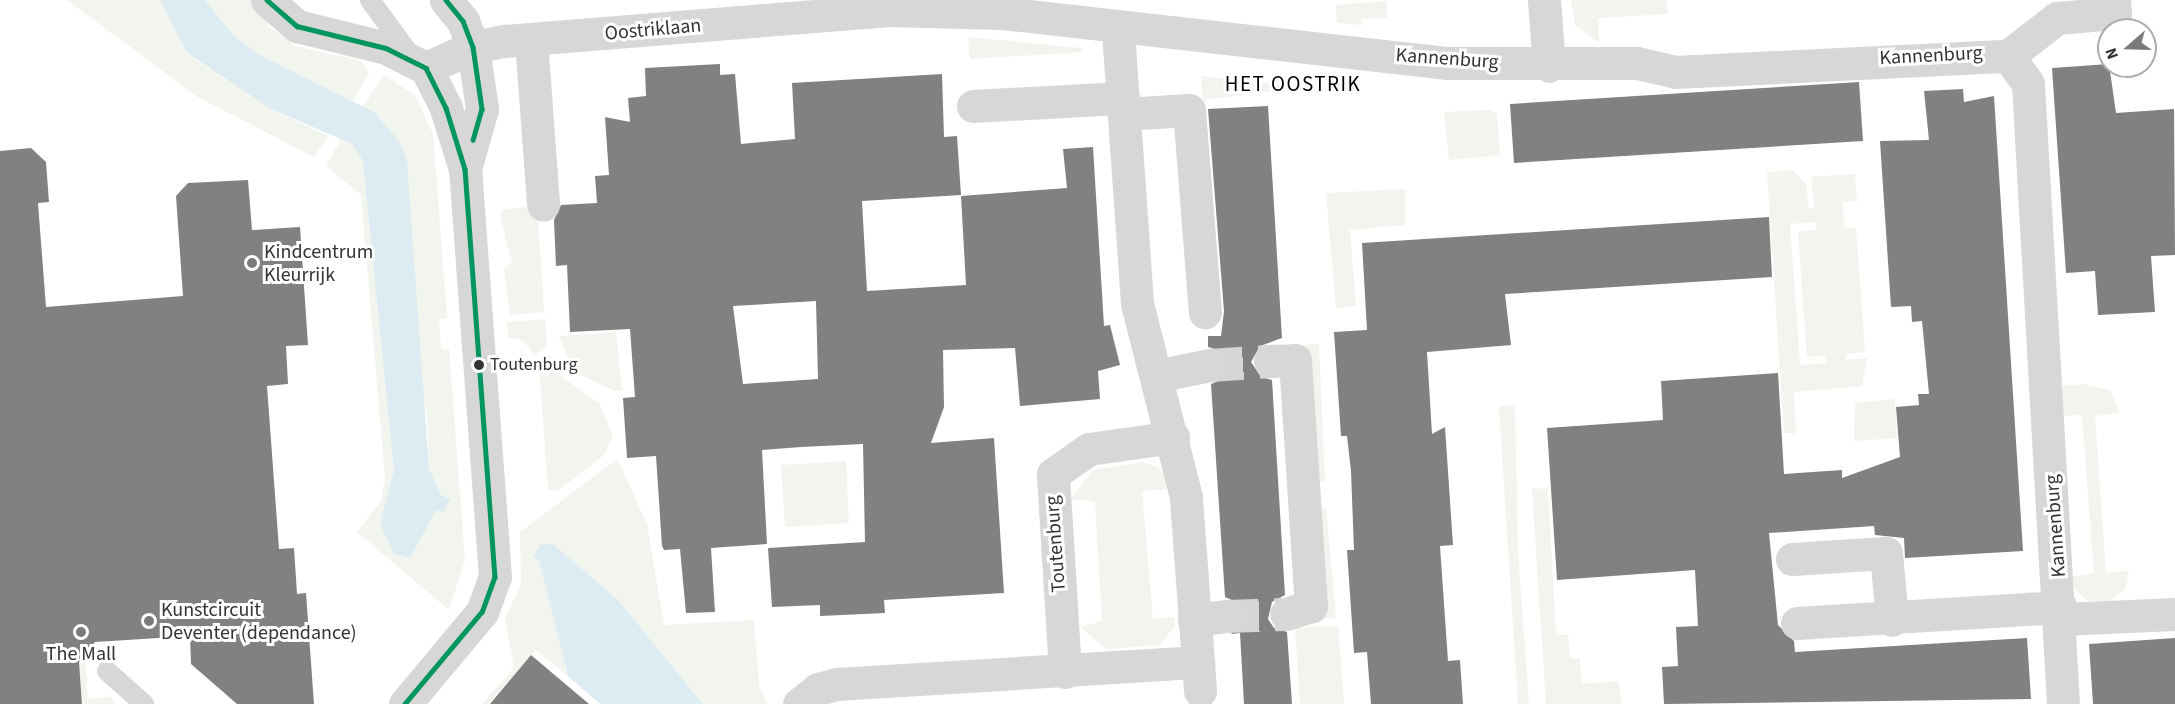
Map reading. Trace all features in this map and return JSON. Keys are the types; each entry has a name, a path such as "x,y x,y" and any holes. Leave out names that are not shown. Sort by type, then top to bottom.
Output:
{"street":[{"path":"267,0 297,26 386,48 420,65 447,108 465,169 495,577 482,612 414,701"},
{"path":"446,0 463,21 473,47 482,109 465,169"},
{"path":"1544,0 1549,66"},
{"name":"Kannenburg","path":"887,5 1002,13 1118,29 1448,63 1549,66 1637,63 1675,72 2008,56 2057,18 2115,13 2114,0"},
{"name":"Oostriklaan","path":"473,47 887,5"},
{"path":"799,704 818,689 886,692 1065,672 1199,676 1210,618 1173,437 1137,303 1118,29"},
{"path":"531,40 543,205"},
{"path":"420,65 473,47"},
{"name":"Kannenburg","path":"2008,56 2028,84 2061,613 2063,704"},
{"path":"973,106 1124,106 1189,110 1205,312"},
{"path":"1270,362 1295,360 1311,606 1286,614"},
{"path":"1156,376 1210,365"},
{"name":"Toutenburg","path":"1065,672 1053,474 1089,449 1173,437"},
{"path":"1792,559 1886,553 1892,620"},
{"path":"1797,623 2061,613 2175,614"}],"lane":[{"path":"370,0 420,65"},
{"path":"107,671 144,704"}],"shaded area":[{"path":"67,0 160,0 187,54 269,108 328,136 314,157 196,96"},
{"path":"160,0 205,0 234,36 258,54 374,112 400,142 407,161 429,469 441,495 450,499 443,512 436,510 410,558 394,554 380,524 394,470 363,161 352,144 269,108 187,53"},
{"path":"205,0 250,0 269,26 295,46 361,61 369,74 352,102 258,54 234,36"},
{"path":"1571,0 1667,0 1668,14 1598,18 1599,43 1575,25"},
{"path":"1387,1 1387,18 1362,19 1363,25 1337,23 1336,5"},
{"path":"968,37 1081,48 1084,52 970,59"},
{"path":"384,75 415,95 433,134 447,318 439,319 441,349 449,349 465,560 449,610 357,532 381,501 385,478 361,195 326,166 341,139 356,148 363,161 370,213 394,470 380,524 410,558 441,495 429,469 427,417 374,112 363,107"},
{"path":"1201,76 1287,85 1288,89 1203,100"},
{"path":"1490,110 1497,114 1500,155 1449,160 1444,112"},
{"path":"1793,170 1806,184 1809,208 1814,207 1811,177 1855,174 1857,201 1843,202 1844,228 1856,228 1865,352 1846,354 1846,360 1867,358 1862,386 1794,392 1796,433 1784,433 1767,172","holes":["1816,222 1816,230 1798,232 1807,357 1825,355 1826,363 1800,365 1790,224"]},
{"path":"1405,189 1405,225 1350,230 1356,306 1336,308 1326,193"},
{"path":"537,206 544,312 510,315 504,269 512,262 500,215 505,209"},
{"path":"545,319 547,345 535,355 523,341 508,337 507,322"},
{"path":"616,332 622,391 615,391 574,372 559,336"},
{"path":"1319,344 1325,481 1310,482 1302,345"},
{"path":"549,354 563,378 600,404 613,437 603,456 557,491 548,489 539,365"},
{"path":"2085,384 2111,391 2119,413 2095,416 2106,573 2129,571 2125,590 2109,601 2088,601 2071,586 2070,577 2094,573 2082,415 2059,416 2058,386"},
{"path":"1895,399 1897,438 1854,441 1855,403"},
{"path":"1515,405 1518,554 1529,704 1518,704 1499,407"},
{"path":"617,459 647,524 664,625 754,620 759,686 767,704 703,704 618,600 553,544 534,556 539,560 568,676 536,650 488,704 482,704 514,668 505,618 521,585 520,532"},
{"path":"846,461 849,523 785,527 781,465"},
{"path":"1142,462 1158,467 1166,477 1166,489 1142,491 1153,619 1174,617 1175,626 1159,645 1107,649 1080,627 1102,621 1095,501 1071,499 1093,470"},
{"path":"1548,488 1556,635 1568,635 1570,658 1580,658 1581,684 1619,681 1621,704 1546,704 1532,489"},
{"path":"1326,508 1336,618 1308,620 1313,509"},
{"path":"553,544 618,600 703,704 600,704 568,676 539,560 533,556 540,545"},
{"path":"1338,626 1344,704 1300,704 1295,628"},
{"path":"78,653 85,659 88,699 111,697 114,704 83,704"}],"building":[{"path":"720,64 720,75 735,74 741,144 795,139 792,83 942,74 944,137 957,136 961,195 862,201 867,291 966,285 961,196 1067,188 1063,149 1093,147 1104,326 1110,325 1120,365 1098,371 1100,399 1020,406 1015,348 943,350 944,407 931,443 994,438 1004,593 884,600 885,613 820,616 820,605 772,607 768,548 865,542 863,444 801,447 762,450 767,544 711,548 715,612 686,613 680,549 664,550 662,546 656,456 627,458 623,398 635,397 630,329 570,332 567,265 556,266 554,220 561,205 597,203 595,176 609,175 605,117 630,122 628,98 646,96 645,68","holes":["816,301 818,379 743,384 733,306"]},
{"path":"2097,65 2097,78 2111,78 2116,113 2174,109 2175,255 2151,256 2155,312 2098,315 2095,271 2066,273 2052,68"},
{"path":"1859,82 1863,141 1514,163 1510,104"},
{"path":"1963,89 1964,102 1994,96 2023,551 1905,558 1904,538 1875,535 1874,526 1769,533 1778,625 1794,641 1795,652 2027,638 2031,699 1664,704 1662,667 1678,666 1676,627 1698,626 1695,570 1557,580 1547,428 1663,420 1661,381 1778,373 1784,474 1842,470 1842,478 1900,457 1896,407 1919,405 1918,394 1929,394 1922,321 1912,322 1911,306 1891,307 1880,141 1929,140 1924,91"},
{"path":"1268,106 1282,338 1260,346 1251,362 1261,377 1272,380 1285,595 1272,602 1268,619 1274,628 1287,632 1292,704 1244,704 1240,633 1231,634 1245,614 1241,604 1225,597 1211,384 1223,379 1228,362 1224,352 1208,347 1208,336 1221,336 1224,311 1208,109"},
{"path":"31,148 46,162 49,202 38,203 46,307 183,296 176,196 188,183 248,180 252,230 300,227 308,345 286,346 288,384 267,386 279,549 294,548 297,594 306,593 314,704 237,704 191,664 190,636 95,642 79,662 82,704 0,704 0,151"},
{"path":"1769,217 1772,277 1505,294 1511,345 1427,352 1432,434 1445,427 1453,545 1440,546 1448,661 1460,660 1463,704 1371,704 1367,652 1354,653 1347,550 1354,550 1351,471 1347,436 1341,436 1334,332 1367,330 1362,243"},
{"path":"2175,638 2175,704 2093,704 2089,644"},
{"path":"531,655 557,677 589,704 490,704"}],"tunnel":[{"path":"1210,365 1270,361"},
{"path":"1226,616 1286,614"}],"transit line":[{"path":"267,0 297,26 386,48 426,68 446,108 465,169 495,577 482,612 405,704"},
{"path":"446,0 463,21 473,47 482,109 473,140"}],"place":[{"name":"Kindcentrum Kleurrijk","path":"252,263"},
{"name":"Toutenburg","path":"479,365"},
{"name":"Kunstcircuit Deventer (dependance)","path":"149,621"},
{"name":"The Mall","path":"81,632"}],"district":[{"name":"HET OOSTRIK","path":"1293,84"}]}
